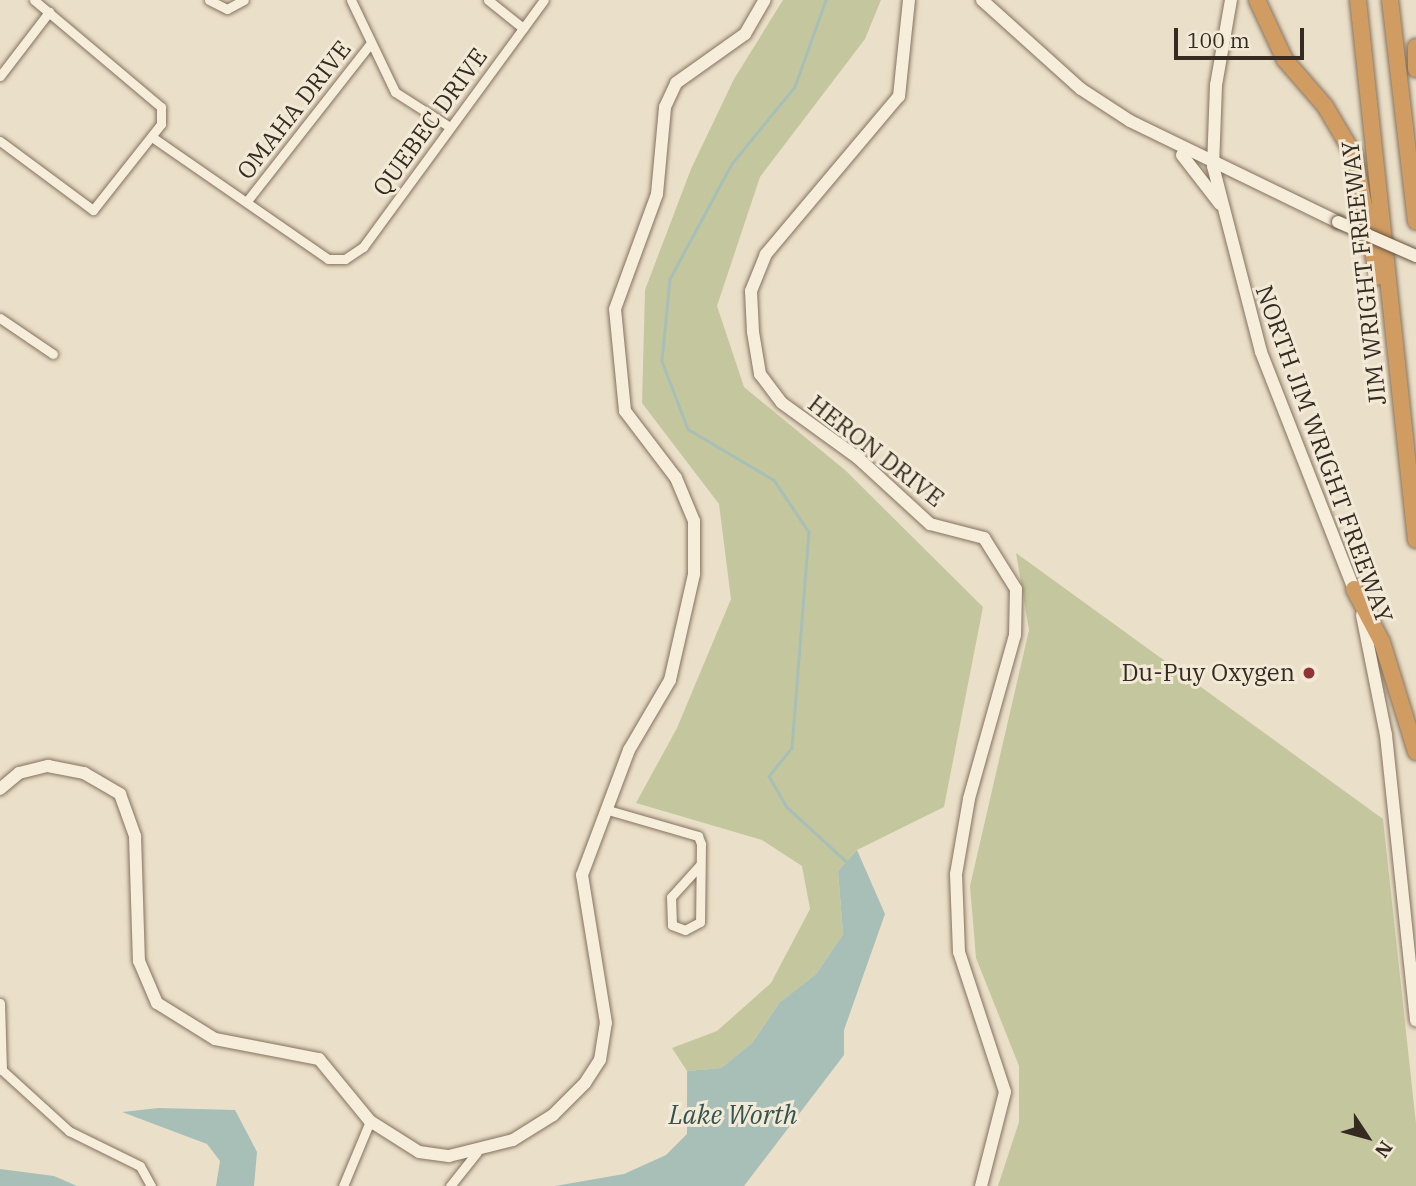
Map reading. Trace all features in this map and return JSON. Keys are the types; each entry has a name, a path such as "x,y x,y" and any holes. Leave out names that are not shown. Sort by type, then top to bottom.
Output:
{"highway":[{"path":"1257,0 1278,51 1325,106 1354,155 1382,304 1390,316"},
{"name":"JIM WRIGHT FREEWAY","path":"1358,0 1416,541"},
{"path":"1390,0 1416,221"},
{"path":"1416,47 1416,69"},
{"path":"1409,157 1416,136"},
{"path":"1354,589 1382,642 1416,752"}],"street":[{"path":"0,141 93,210 152,137 160,107 34,0"},
{"path":"209,0 227,9 244,0"},
{"path":"351,0 395,92 450,127"},
{"path":"488,0 523,28"},
{"name":"QUEBEC DRIVE","path":"247,201 328,260 341,260 363,247 544,0"},
{"path":"0,789 19,773 48,766 84,774 120,794 135,836 139,961 157,1003 215,1039 323,1061 370,1121 419,1152 477,1152 513,1140 553,1115 600,1060 606,998 582,883 629,750 659,704 681,646 696,532 676,478 625,411 617,383 615,309 657,194 665,107 676,83 745,34 765,0"},
{"name":"HERON DRIVE","path":"909,0 899,96 766,254 751,291 753,332 760,374 782,403 858,458 930,524 985,538 1016,589 1015,635 969,799 956,874 959,952 1005,1092 981,1186"},
{"path":"982,0 1081,89 1177,149 1416,256"},
{"name":"NORTH JIM WRIGHT FREEWAY","path":"1231,0 1216,85 1213,166 1261,352 1354,589 1377,671 1416,1020"},
{"path":"0,76 48,12"},
{"name":"OMAHA DRIVE","path":"247,201 371,43"},
{"path":"152,137 247,201"},
{"path":"1177,149 1224,210"},
{"path":"0,318 53,354"},
{"path":"608,810 692,830 701,844 701,865 700,922 685,930 672,925 668,907 701,865"},
{"path":"0,1003 2,1070 69,1131 140,1166 151,1186"},
{"path":"342,1186 370,1121"},
{"path":"450,1186 477,1152"}],"green space":[{"path":"783,0 881,0 865,39 760,177 717,306 744,387 845,470 983,607 944,807 857,850 838,871 843,934 816,974 780,1002 752,1043 721,1068 687,1071 672,1048 717,1031 771,983 810,909 802,866 762,840 636,803 677,728 731,599 719,504 642,403 645,290 691,169 734,79"},
{"path":"1016,553 1383,819 1416,1124 1416,1186 998,1186 1019,1122 1019,1066 976,958 970,886 1029,630"}],"water":[{"name":"Lake Worth","path":"857,850 885,914 844,1030 844,1055 744,1186 555,1186 624,1174 666,1155 687,1134 687,1071 721,1068 752,1043 780,1002 816,974 843,934 838,871"},
{"path":"159,1108 235,1110 257,1152 254,1186 216,1186 220,1161 207,1144 122,1112"},
{"path":"0,1169 54,1176 77,1186 0,1186"}],"waterway":[{"path":"826,0 795,87 732,164 670,279 662,361 688,429 774,480 809,532 792,748 769,776 787,807 848,863"}],"place":[{"name":"Du-Puy Oxygen","path":"1309,673"}]}
